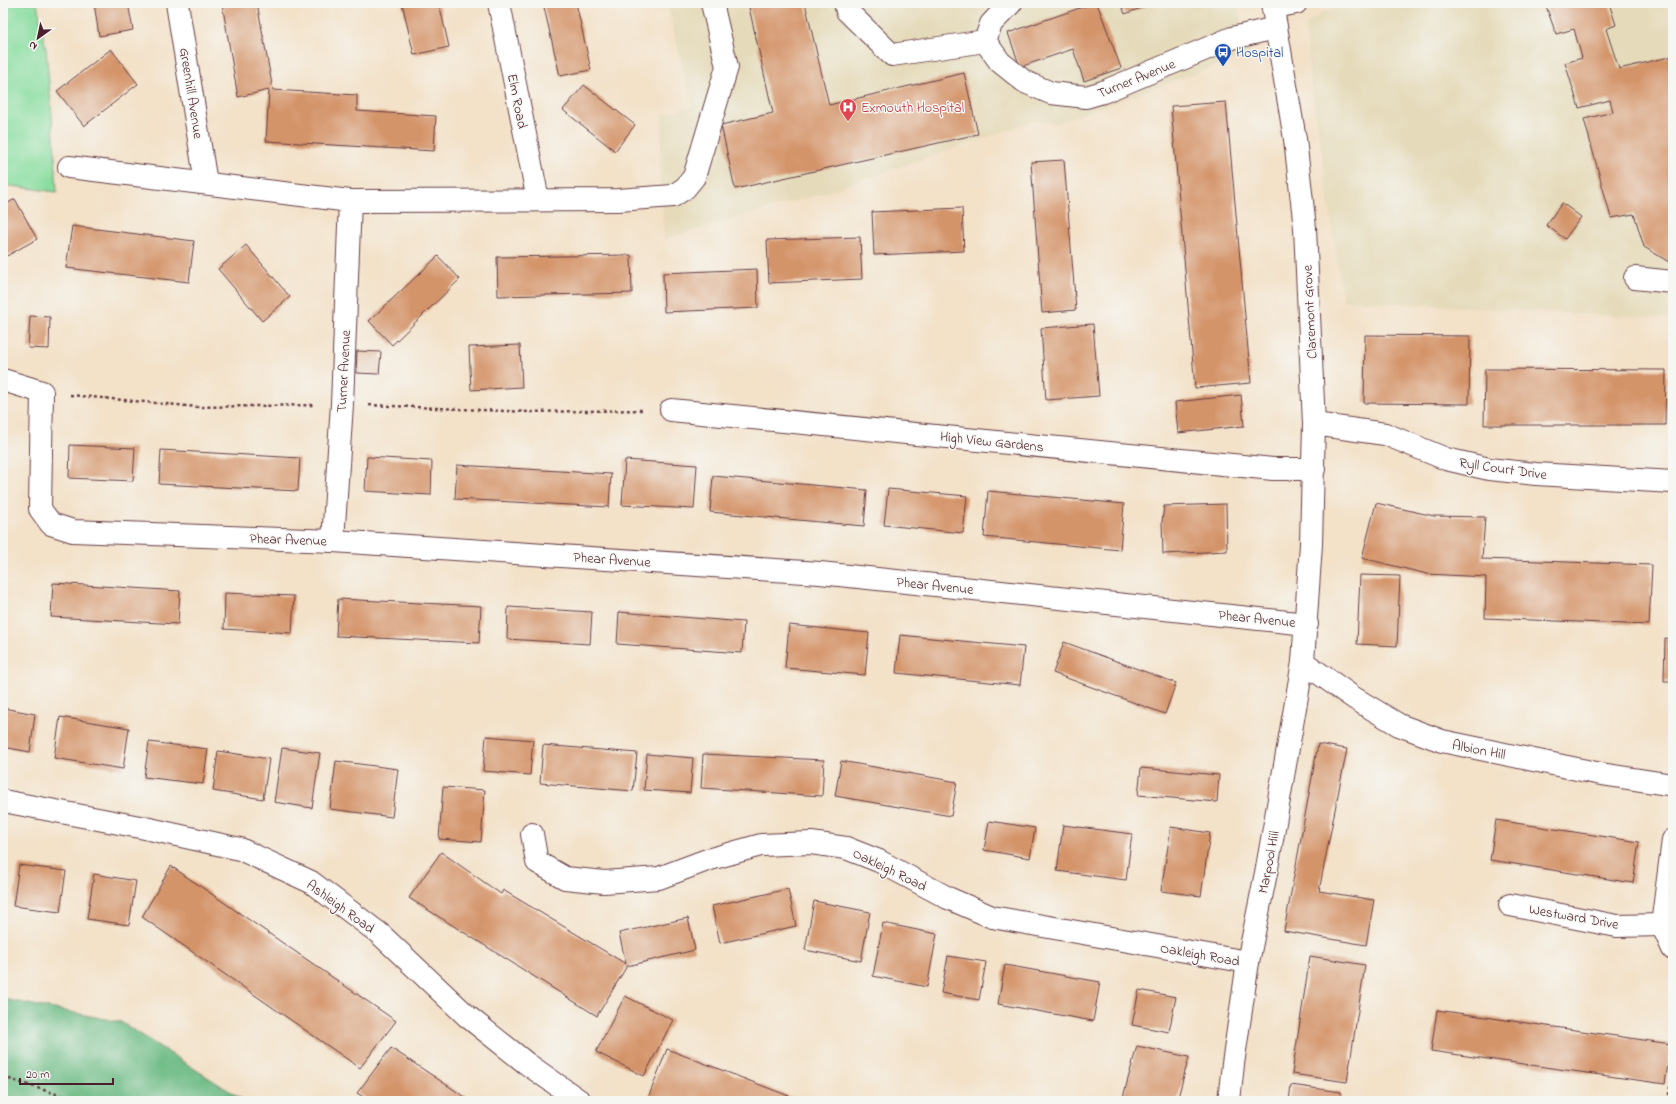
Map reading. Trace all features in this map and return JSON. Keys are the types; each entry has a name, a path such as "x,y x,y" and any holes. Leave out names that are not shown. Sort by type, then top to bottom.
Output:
{"street":[{"name":"Greenhill Avenue","path":"177,3 206,183"},
{"name":"Elm Road","path":"499,3 538,200"},
{"path":"69,167 350,201 618,200 673,196 685,188 694,177 727,67 712,3"},
{"path":"845,3 847,11 892,55 985,41 991,24 1011,3"},
{"name":"Turner Avenue","path":"985,41 1000,62 1025,82 1051,93 1086,96 1104,92 1232,38 1274,13 1296,3"},
{"name":"Claremont Grove","path":"1274,13 1295,139 1305,228 1314,424 1314,469 1307,624"},
{"name":"Turner Avenue","path":"332,541 342,404 350,201"},
{"path":"1635,278 1673,282"},
{"name":"Phear Avenue","path":"3,380 42,392 40,509 51,524 73,531 332,541 820,573 1307,624"},
{"name":"High View Gardens","path":"671,410 1273,469 1314,469"},
{"name":"Ryll Court Drive","path":"1314,424 1384,434 1446,459 1490,469 1536,474 1673,482"},
{"name":"Marpool Hill","path":"1229,1101 1248,962 1267,868 1303,662 1307,624"},
{"name":"Albion Hill","path":"1303,662 1354,698 1399,725 1442,741 1601,774 1673,785"},
{"name":"Ashleigh Road","path":"3,801 145,828 240,850 311,882 380,934 467,1016 526,1063 580,1101"},
{"name":"Oakleigh Road","path":"532,834 537,862 565,878 604,882 659,878 707,860 761,844 810,843 846,848 879,861 948,898 992,917 1248,962"},
{"path":"1673,840 1662,925 1673,949"},
{"name":"Westward Drive","path":"1510,904 1617,926 1662,925"}],"path":[{"path":"1668,1101 1673,1068"},
{"path":"3,1077 78,1101"}],"shaded area":[{"name":"Exmouth Hospital","path":"667,3 1237,3 1249,54 1054,124 1037,120 827,192 664,239 660,172 663,115 692,106"},
{"path":"1365,3 1673,3 1673,318 1343,300 1309,70 1306,25 1324,11"}],"green space":[{"path":"3,3 37,3 46,49 57,192 3,185"},
{"path":"3,999 121,1022 245,1101 3,1101"}],"building":[{"path":"94,3 128,3 133,30 99,36"},
{"path":"222,3 257,3 273,90 357,95 357,111 436,116 434,151 266,141 269,90 238,97"},
{"path":"402,3 439,3 449,47 414,55"},
{"path":"543,3 576,3 591,70 560,76"},
{"path":"748,3 805,3 829,105 964,73 978,134 735,189 721,125 773,113"},
{"path":"1097,3 1121,68 1084,81 1073,49 1020,67 1008,33"},
{"path":"1121,3 1155,3 1125,14"},
{"path":"1545,3 1609,3 1616,25 1606,29 1619,69 1673,56 1673,261 1669,262 1644,247 1634,214 1611,218 1584,119 1613,112 1610,100 1579,108 1565,63 1582,58 1574,29 1556,34"},
{"path":"111,49 138,84 84,126 57,91"},
{"path":"584,85 635,125 615,151 563,110"},
{"path":"1226,102 1251,383 1195,388 1171,106"},
{"path":"1064,160 1076,310 1042,313 1031,162"},
{"path":"15,199 37,239 3,258 3,206"},
{"path":"1562,203 1581,217 1565,239 1546,225"},
{"path":"962,208 964,251 874,255 872,212"},
{"path":"72,226 194,241 189,282 66,268"},
{"path":"860,237 862,279 769,283 767,240"},
{"path":"246,245 290,297 262,321 218,269"},
{"path":"631,255 632,293 498,296 497,257"},
{"path":"438,256 460,279 392,345 369,321"},
{"path":"757,269 758,308 664,312 663,273"},
{"path":"30,316 50,317 49,349 28,348"},
{"path":"1093,324 1099,396 1046,400 1041,328"},
{"path":"1365,335 1470,336 1469,404 1364,403"},
{"path":"520,345 522,387 471,390 469,347"},
{"path":"357,351 381,352 379,374 356,373"},
{"path":"1485,369 1666,370 1665,425 1484,425"},
{"path":"1241,395 1244,426 1178,433 1175,402"},
{"path":"70,445 135,448 133,481 69,478"},
{"path":"161,450 300,458 298,491 159,484"},
{"path":"367,457 432,461 431,495 365,491"},
{"path":"625,460 697,465 694,509 622,505"},
{"path":"457,465 611,474 609,507 455,499"},
{"path":"713,476 867,490 864,526 710,512"},
{"path":"888,489 967,496 963,533 884,525"},
{"path":"988,491 1124,504 1120,550 984,537"},
{"path":"1376,503 1434,516 1485,517 1482,559 1652,565 1649,625 1485,618 1486,577 1427,574 1362,558"},
{"path":"1226,504 1227,551 1163,554 1162,522 1164,506"},
{"path":"1360,575 1400,576 1397,646 1357,644"},
{"path":"53,583 180,591 178,624 51,617"},
{"path":"225,593 294,596 292,633 224,629"},
{"path":"338,599 481,606 479,643 336,636"},
{"path":"508,607 592,612 590,644 507,639"},
{"path":"619,612 744,622 742,653 617,644"},
{"path":"789,625 869,633 865,675 785,668"},
{"path":"900,635 1024,647 1020,685 896,673"},
{"path":"1665,638 1673,639 1673,681 1664,681"},
{"path":"1064,642 1176,683 1165,714 1053,673"},
{"path":"3,708 35,714 30,752 3,747"},
{"path":"60,717 129,728 123,769 54,758"},
{"path":"486,736 533,740 530,775 483,771"},
{"path":"149,742 208,749 203,784 144,777"},
{"path":"1318,744 1347,749 1319,891 1374,900 1366,945 1284,931"},
{"path":"543,745 637,753 633,791 540,783"},
{"path":"282,748 320,753 312,808 274,802"},
{"path":"218,751 269,759 263,799 213,791"},
{"path":"647,754 693,758 690,793 644,790"},
{"path":"703,754 824,760 822,796 701,788"},
{"path":"336,761 398,769 392,817 330,809"},
{"path":"841,761 957,782 951,816 835,796"},
{"path":"1141,768 1219,775 1217,802 1138,795"},
{"path":"443,787 485,790 481,842 439,839"},
{"path":"1496,820 1639,842 1633,883 1490,860"},
{"path":"989,821 1035,828 1030,858 984,850"},
{"path":"1063,825 1132,834 1126,880 1057,871"},
{"path":"1171,827 1210,833 1201,896 1161,891"},
{"path":"441,852 501,894 503,890 626,964 619,933 688,918 695,950 627,966 597,1016 409,898"},
{"path":"19,865 66,871 60,912 13,906"},
{"path":"171,866 396,1021 360,1068 142,917"},
{"path":"94,874 136,881 129,925 87,919"},
{"path":"788,889 796,926 720,943 712,906"},
{"path":"814,901 870,912 861,961 805,950"},
{"path":"883,923 937,934 927,987 873,976"},
{"path":"948,956 986,962 979,1000 941,993"},
{"path":"1310,956 1365,965 1347,1082 1292,1074"},
{"path":"1005,965 1100,982 1093,1021 998,1004"},
{"path":"1139,990 1176,997 1169,1032 1132,1025"},
{"path":"625,996 673,1020 644,1076 596,1052"},
{"path":"1437,1010 1671,1044 1665,1084 1431,1051"},
{"path":"1137,1046 1189,1057 1177,1101 1122,1101"},
{"path":"391,1048 471,1101 370,1101 357,1093"},
{"path":"667,1049 802,1101 647,1101"},
{"path":"1291,1085 1341,1092 1340,1101 1289,1101"}],"place":[{"name":"Hospital","path":"1223,67"},
{"name":"Exmouth Hospital","path":"848,122"}]}
